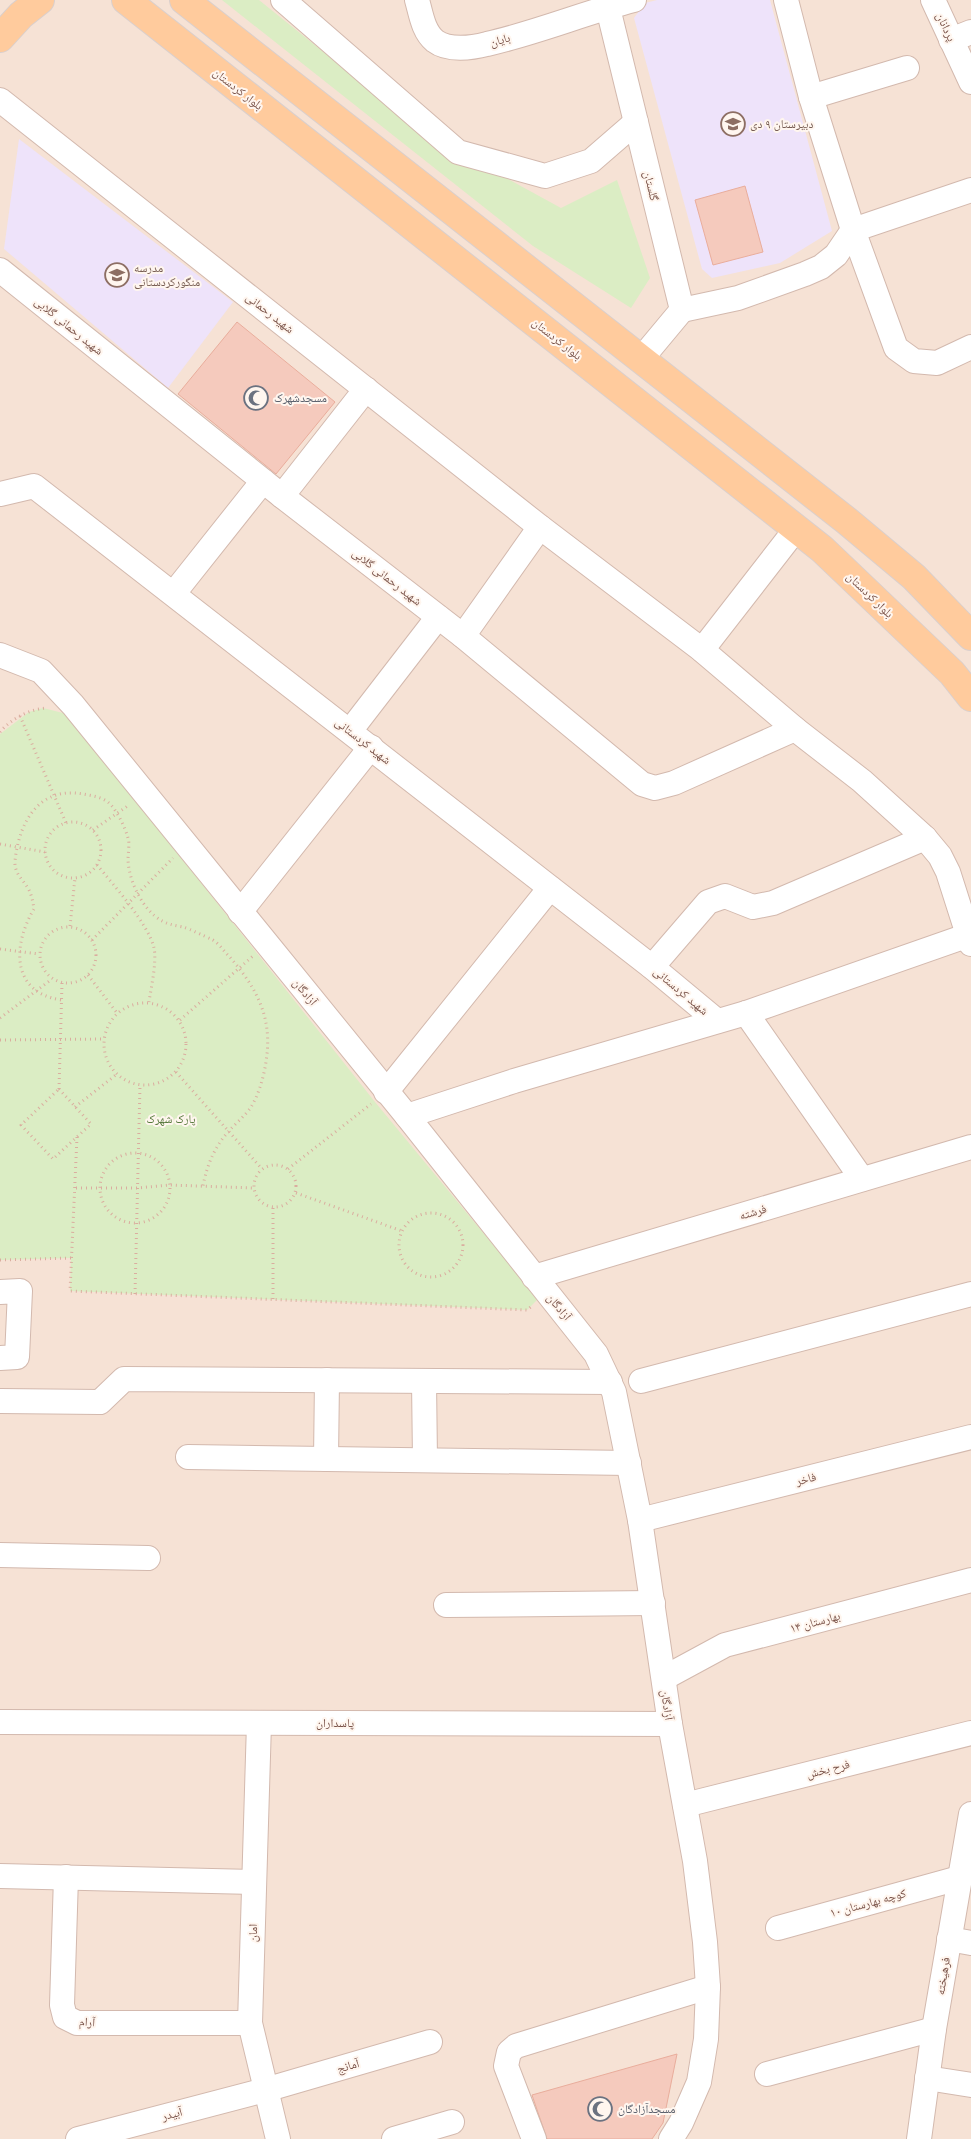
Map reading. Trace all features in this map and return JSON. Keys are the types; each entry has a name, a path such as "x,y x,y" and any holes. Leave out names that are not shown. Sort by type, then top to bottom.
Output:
{"main road":[{"path":"0,29 8,0"},
{"path":"0,38 21,15 40,0"},
{"name":"بلوار کردستان","path":"126,0 822,549 952,673 971,697"},
{"path":"184,0 847,520 914,577 971,636"},
{"path":"653,414 675,385"},
{"path":"822,549 847,520"}],"street":[{"path":"283,0 458,152 545,176 591,160 636,122"},
{"name":"بایان","path":"417,0 424,27 429,35 444,46 452,48 486,45 606,3 634,0"},
{"path":"786,0 811,96 853,230 896,348 914,361 936,363 971,347"},
{"name":"پردانان","path":"933,0 961,36 971,82"},
{"name":"گلستان","path":"606,3 682,310"},
{"path":"811,96 907,68"},
{"name":"شهید رحمانی","path":"0,100 540,527 702,650 795,729 862,782 925,838 940,856 948,872 970,940"},
{"path":"642,358 682,310 738,298 805,274 821,267 836,255 853,230 971,190"},
{"name":"شهید رحمانی گلابی","path":"0,270 282,496 463,636 642,784 655,788 674,783 795,729"},
{"path":"282,496 366,389"},
{"path":"174,593 263,480"},
{"name":"شهید کردستانی","path":"0,494 34,486 174,593 652,967 717,1021"},
{"path":"463,636 540,527"},
{"path":"702,650 796,529"},
{"path":"350,731 438,617"},
{"name":"آزادگان","path":"0,655 41,671 73,705 407,1116 536,1288 596,1354 610,1382 614,1392 640,1520 670,1724 702,1915 708,1987 706,2040 698,2082 681,2124 671,2139"},
{"path":"240,912 371,747"},
{"path":"652,967 708,902 724,896 753,907 773,903 925,838"},
{"path":"386,1092 550,888"},
{"path":"407,1116 514,1081 746,1012 970,940"},
{"path":"746,1012 862,1180"},
{"name":"فرشته","path":"536,1288 862,1180 971,1147"},
{"path":"0,1292 20,1292 17,1358 0,1358"},
{"path":"641,1381 971,1294"},
{"path":"0,1401 100,1402 124,1379 610,1382"},
{"path":"326,1458 327,1380"},
{"path":"424,1381 425,1460"},
{"name":"فاخر","path":"640,1520 971,1437"},
{"path":"188,1457 629,1463"},
{"path":"0,1555 148,1558"},
{"name":"بهارستان ۱۴","path":"664,1678 725,1646 971,1580"},
{"path":"446,1605 653,1603"},
{"name":"پاسداران","path":"0,1722 670,1724"},
{"name":"امان","path":"259,1723 250,2023 278,2139"},
{"name":"فرح بخش","path":"685,1805 971,1733"},
{"name":"فرهیخته","path":"919,2139 934,2029 960,1941 959,1878 971,1815"},
{"path":"0,1876 254,1882"},
{"name":"آرام","path":"66,1877 62,2005 65,2017 77,2023 250,2023"},
{"name":"کوچه بهارستان ۱۰","path":"778,1928 959,1878"},
{"path":"534,2139 506,2066 509,2052 516,2046 708,1987"},
{"path":"767,2074 934,2029"},
{"name":"آمانج","path":"266,2090 430,2042"},
{"path":"927,2078 971,2085"},
{"name":"آبیدر","path":"78,2139 266,2090"},
{"path":"394,2139 452,2122"}],"path":[{"path":"20,716 66,823"},
{"path":"61,1000 39,993 24,978 19,966 19,951 27,920 34,909 29,890 17,873 15,863 22,829 40,803 54,795 72,792 98,797 109,802 117,813 129,839 128,863 138,894 155,916 171,926 185,927 213,940 240,968 249,981 264,1013 267,1030 265,1069 252,1106 216,1148 203,1186"},
{"path":"93,830 145,794"},
{"path":"76,822 93,830 101,848 97,865 84,876 75,878 58,874 51,868 45,852 46,842 50,834 57,827 66,823 76,822"},
{"path":"0,844 45,852"},
{"path":"92,940 187,846"},
{"path":"97,865 128,904 151,940 154,950 149,1002"},
{"path":"70,926 75,878"},
{"path":"70,926 87,933 92,940 96,958 88,974 80,980 71,983 62,982 52,979 45,972 39,954 45,937 52,931 70,926"},
{"path":"0,949 39,954"},
{"path":"180,1020 257,952"},
{"path":"88,974 117,1013"},
{"path":"0,1018 52,979"},
{"path":"59,1089 21,1125 54,1159 91,1124 59,1089 62,982"},
{"path":"149,1002 170,1010 180,1020 186,1033 187,1048 183,1062 176,1072 159,1082 140,1085 128,1081 117,1074 109,1064 104,1052 104,1039 108,1025 117,1013 129,1005 149,1002"},
{"path":"0,1040 104,1039"},
{"path":"176,1072 262,1169"},
{"path":"75,1107 117,1074"},
{"path":"135,1294 137,1188 140,1153 140,1085"},
{"path":"288,1168 386,1092"},
{"path":"77,1137 70,1291 527,1310 536,1288"},
{"path":"140,1153 151,1156 161,1164 167,1174 170,1185 169,1196 165,1206 158,1215 137,1223 126,1222 112,1213 102,1200 100,1189 104,1171 116,1158 140,1153"},
{"path":"275,1165 288,1168 296,1179 296,1193 287,1204 273,1208 260,1201 254,1188 254,1181 262,1169 275,1165"},
{"path":"76,1188 137,1188 170,1185 254,1188"},
{"path":"296,1193 402,1230"},
{"path":"273,1208 273,1300"},
{"path":"436,1214 446,1217 454,1223 461,1237 462,1252 458,1262 451,1270 442,1275 431,1278 420,1276 410,1270 401,1257 398,1241 402,1230 416,1216 436,1214"},
{"path":"0,1260 72,1258"}],"shaded area":[{"path":"0,0 971,0 971,2139 0,2139"},
{"name":"دبیرستان ۹ دی","path":"657,0 770,0 832,231 780,263 712,278 702,269 634,18 645,3"},
{"name":"مدرسه منگورکردستانی","path":"19,139 233,302 168,388 4,249"}],"green space":[{"path":"222,0 259,0 424,133 561,208 617,180 650,278 631,308 533,246"},
{"name":"پارک شهرک","path":"43,708 67,714 375,1102 538,1299 527,1310 70,1291 71,1258 0,1260 0,734 29,712"}],"building":[{"path":"745,186 763,252 713,265 695,200"},
{"name":"مسجدشهرک","path":"237,322 335,402 276,474 178,394"},
{"name":"مسجدآزادگان","path":"677,2054 663,2123 652,2139 547,2139 532,2095"}],"place":[{"name":"دبیرستان ۹ دی","path":"733,124"},
{"name":"مدرسه منگورکردستانی","path":"117,275"},
{"name":"مسجدشهرک","path":"256,398"},
{"name":"مسجدآزادگان","path":"600,2109"}]}
